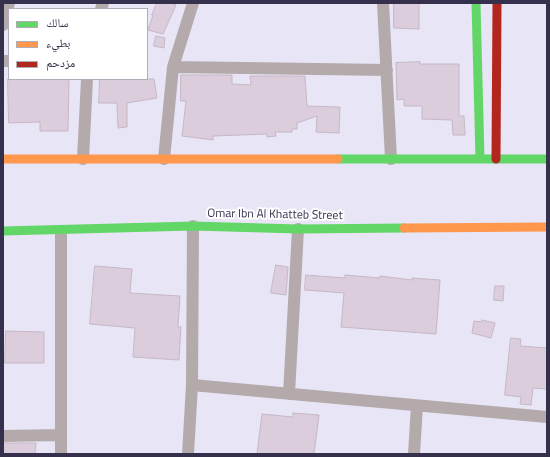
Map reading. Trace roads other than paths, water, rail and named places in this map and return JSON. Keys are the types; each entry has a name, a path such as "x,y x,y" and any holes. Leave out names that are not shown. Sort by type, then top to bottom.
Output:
{"main road":[{"path":"476,3 480,159"},
{"path":"496,159 498,3"},
{"path":"3,159 547,159"},
{"name":"Omar Ibn Al Khatteb Street","path":"3,231 61,231 193,226 298,229 547,227"}],"street":[{"path":"3,25 9,3"},
{"path":"164,159 173,67 193,3"},
{"path":"383,3 391,159"},
{"path":"173,67 387,70"},
{"path":"83,159 87,80"},
{"path":"188,454 192,385 193,226"},
{"path":"289,394 298,229"},
{"path":"60,454 61,231"},
{"path":"192,385 547,417"},
{"path":"414,454 418,406"},
{"path":"3,436 60,435"}]}
